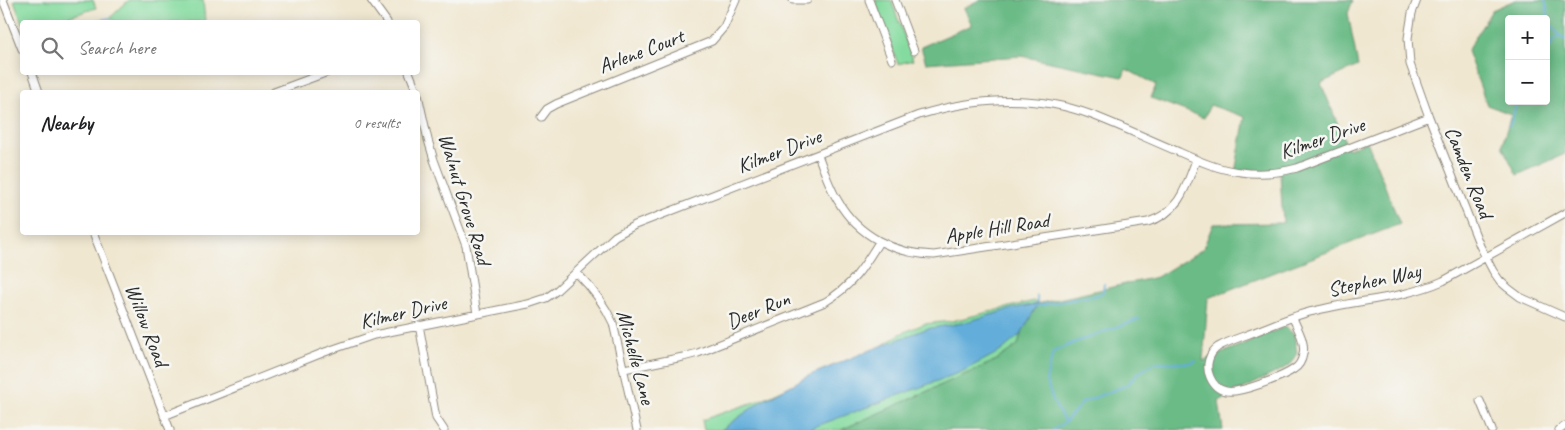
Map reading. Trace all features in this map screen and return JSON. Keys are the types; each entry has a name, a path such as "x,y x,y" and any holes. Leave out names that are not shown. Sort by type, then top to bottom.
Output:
{"street":[{"path":"4,0 20,44"},
{"path":"371,0 386,20"},
{"name":"Arlene Court","path":"541,117 547,109 556,104 712,42 724,27 736,0"},
{"path":"793,0 807,0"},
{"path":"869,0 892,60"},
{"path":"895,0 914,51"},
{"name":"Camden Road","path":"1417,0 1409,26 1408,38 1413,75 1485,258 1500,281 1515,293 1565,317"},
{"path":"33,75 39,90"},
{"path":"279,90 320,75"},
{"name":"Walnut Grove Road","path":"410,75 416,90"},
{"name":"Kilmer Drive","path":"164,416 325,352 380,333 528,304 546,298 563,286 606,243 623,230 936,110 975,102 1022,101 1056,105 1091,114 1196,160 1223,169 1264,174 1297,168 1429,117"},
{"name":"Walnut Grove Road","path":"420,107 428,140 466,246 477,314"},
{"name":"Apple Hill Road","path":"818,154 832,189 843,209 856,224 879,242 913,254 934,255 1148,222 1170,211 1178,203 1196,160"},
{"name":"Stephen Way","path":"1293,318 1304,349 1301,360 1294,369 1240,391 1227,392 1216,386 1209,376 1207,365 1209,357 1218,347 1293,318 1312,311 1430,287 1565,213"},
{"name":"Willow Road","path":"94,235 170,430"},
{"name":"Deer Run","path":"624,369 698,353 824,302 835,296 853,280 879,242"},
{"name":"Michelle Lane","path":"577,273 597,294 609,313 615,330 637,430"},
{"path":"419,325 436,418 444,430"},
{"path":"1480,401 1492,430"},
{"path":"1559,430 1565,426"}],"green space":[{"path":"14,0 93,0 96,8 58,20 21,20"},
{"path":"129,0 203,0 205,20 114,20 110,18"},
{"path":"875,0 891,0 913,60 898,64"},
{"path":"979,0 1353,0 1348,13 1358,66 1321,83 1348,149 1367,141 1400,224 1208,298 1203,361 1284,327 1294,334 1297,353 1289,366 1219,401 1223,430 841,430 995,361 1018,345 1021,334 1037,304 1157,277 1203,249 1213,224 1283,223 1280,173 1235,173 1245,117 1210,105 1204,118 1151,98 1156,85 1126,69 1123,77 1021,56 926,63 921,47 972,25 964,8"},
{"path":"1515,0 1565,0 1565,154 1517,175 1502,146 1511,114 1487,105 1467,51 1492,10"},
{"path":"1034,301 1038,304 1021,334 1018,345 995,361 841,430 704,430 702,420 760,400 810,377 869,354 900,334 924,324 952,321"}],"water":[{"path":"1038,304 1021,334 1001,351 961,372 806,430 721,430 760,402 808,376 868,351 926,329 962,323 1015,308"}],"waterway":[{"path":"1545,0 1550,24 1565,39"},
{"path":"102,20 110,18"},
{"path":"1550,46 1559,36"},
{"path":"1509,126 1516,105"},
{"path":"1036,306 1098,295 1103,292 1104,284"},
{"path":"1037,296 1037,303"},
{"path":"1065,422 1054,403 1046,380 1053,352 1139,319"},
{"path":"1053,430 1065,422 1083,402 1127,385 1137,374 1156,362 1188,363 1196,361"}]}
